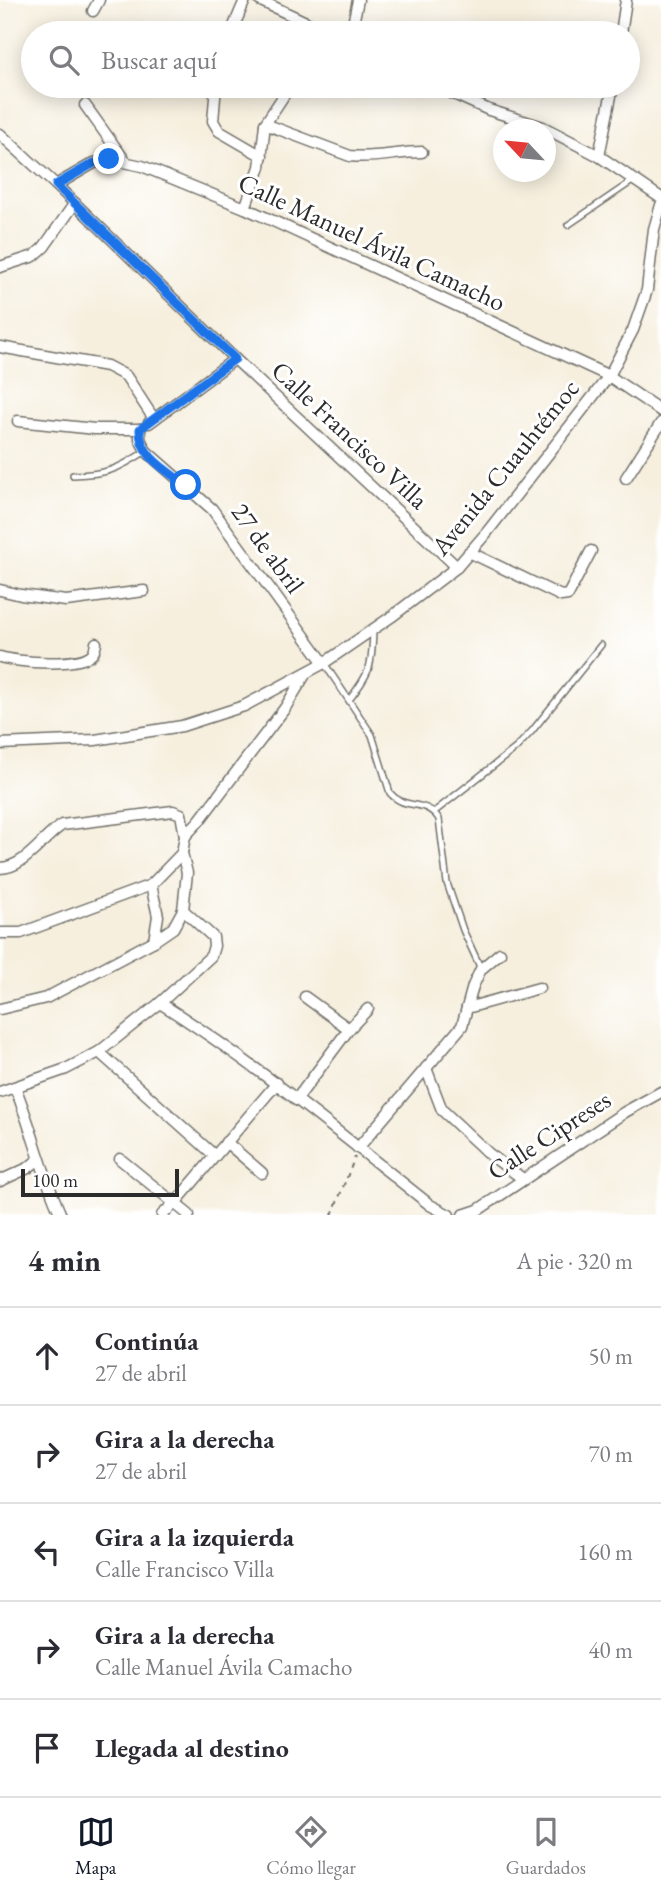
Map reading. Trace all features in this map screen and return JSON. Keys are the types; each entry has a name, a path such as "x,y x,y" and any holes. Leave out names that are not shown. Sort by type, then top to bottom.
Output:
{"street":[{"path":"236,21 245,0"},
{"path":"259,0 297,21"},
{"path":"354,21 358,0"},
{"path":"623,21 626,0"},
{"path":"215,98 213,121 219,131 262,156"},
{"path":"245,208 258,178 265,124 282,98"},
{"path":"462,98 543,127 599,156 661,198"},
{"path":"599,156 611,98"},
{"path":"85,104 125,161"},
{"path":"265,124 350,156 364,158 397,152 422,152"},
{"name":"Calle Francisco Villa","path":"0,134 457,566"},
{"name":"Calle Manuel Ávila Camacho","path":"56,185 94,163 109,159 125,161 245,208 609,376 661,411"},
{"path":"0,267 34,256 44,247 75,203"},
{"name":"Avenida Cuauhtémoc","path":"0,744 95,740 182,726 244,706 324,663 373,630 457,566 609,376 633,331 647,290 654,229 661,205"},
{"path":"0,347 107,366 127,376 155,419"},
{"path":"18,421 74,427 140,429 235,359"},
{"path":"626,478 661,423"},
{"path":"140,429 140,439 146,451"},
{"name":"27 de abril","path":"146,451 212,509 324,663"},
{"path":"469,552 561,596 568,595 591,551"},
{"path":"0,590 21,596 66,601 144,591"},
{"path":"0,657 71,662 87,658 94,653 96,643"},
{"path":"185,836 200,821 285,708 307,673"},
{"path":"0,868 21,862 62,825 151,813 173,811 181,814 185,836 182,852 187,873 183,910 173,928 154,941 46,998 0,1009"},
{"path":"0,933 21,933 151,885 182,852"},
{"path":"151,885 158,916 154,941"},
{"path":"0,1092 66,1069 99,1052 160,1003 211,956 214,937 183,910"},
{"path":"358,1148 461,1026 473,986 481,970 500,953"},
{"path":"467,1008 539,988"},
{"path":"305,997 349,1029"},
{"path":"160,1003 276,1083 430,1205 449,1215"},
{"path":"296,1100 349,1029 369,1009"},
{"path":"99,1052 214,1155"},
{"path":"426,1068 442,1110 488,1153 523,1178"},
{"path":"162,1215 276,1083"},
{"path":"15,1087 61,1215"},
{"name":"Calle Cipreses","path":"463,1215 478,1210 625,1112 661,1092"},
{"path":"226,1142 262,1173"},
{"path":"0,1181 28,1168 39,1159"},
{"path":"120,1159 189,1215"}],"lane":[{"path":"568,225 634,180"},
{"path":"73,475 101,474 121,467 146,451"},
{"path":"348,700 364,680 372,664 373,630"},
{"path":"434,812 516,748 601,645"},
{"path":"324,663 376,744 390,793 396,800 406,804 422,805 434,812 439,819 447,883 463,930 481,970"}],"path":[{"path":"332,1215 358,1148"}],"route":[{"path":"109,159 94,163 56,185 235,359 140,429 140,439 152,459 186,485"}]}
